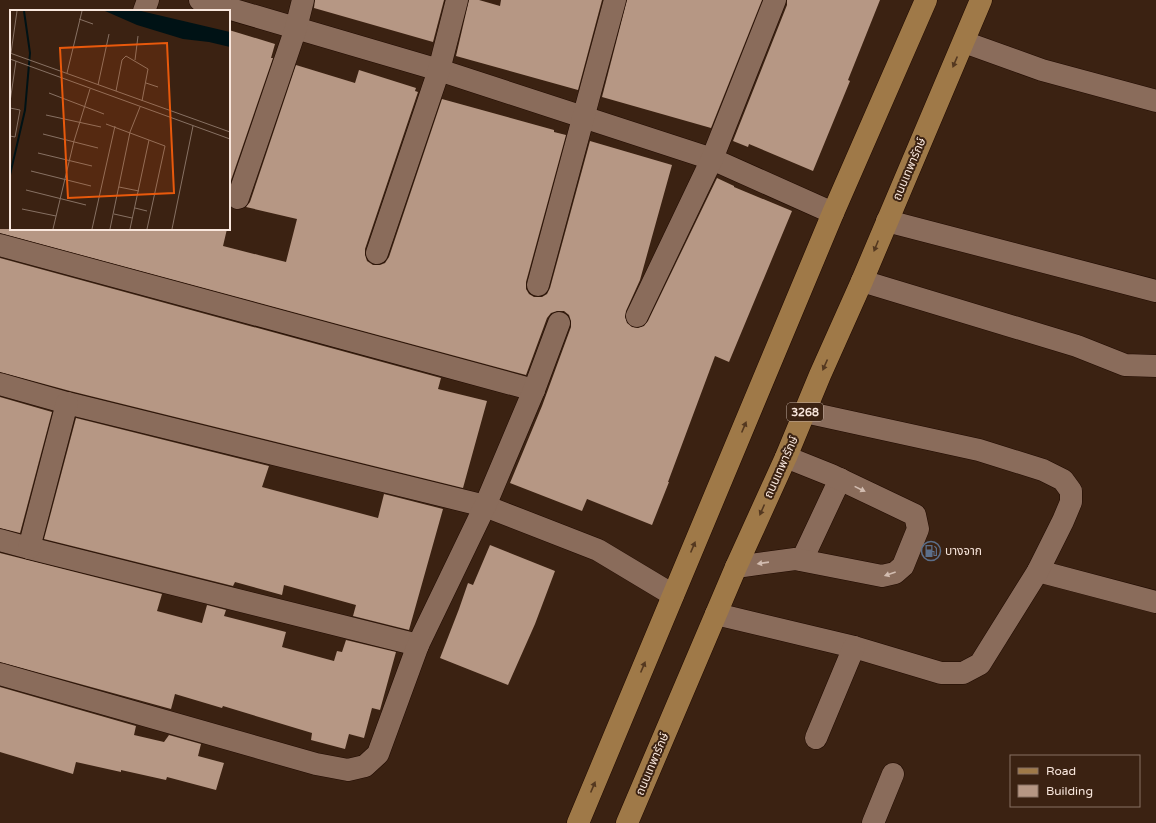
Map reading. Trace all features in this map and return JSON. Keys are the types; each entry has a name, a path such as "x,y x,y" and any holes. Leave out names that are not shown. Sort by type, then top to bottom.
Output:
{"main road":[{"path":"578,823 833,213 926,0"},
{"name":"ถนนเทพารักษ์","path":"627,823 736,567 786,457 862,281 981,0"}],"street":[{"path":"144,10 148,0"},
{"path":"200,0 439,70 712,159 833,213"},
{"path":"238,198 296,28 304,0"},
{"path":"377,253 439,70 457,0"},
{"path":"538,285 615,0"},
{"path":"637,316 712,159 775,0"},
{"path":"964,42 1042,70 1156,100"},
{"path":"887,221 1156,291"},
{"path":"0,246 534,390"},
{"path":"862,281 1077,346 1124,365 1156,366"},
{"path":"0,674 316,764 348,770 365,766 378,754 418,645 484,506 534,390 559,323"},
{"path":"0,384 67,403 484,506 598,550 674,595"},
{"path":"29,548 67,403"},
{"path":"716,614 854,647 941,673 963,673 980,664 1038,570 1064,521 1071,502 1071,491 1063,480 1042,470 979,450 805,412"},
{"path":"736,567 795,559 882,576 895,573 903,566 918,529 915,515 786,457"},
{"path":"802,560 840,480"},
{"path":"0,540 418,645"},
{"path":"1038,570 1156,602"},
{"path":"816,738 854,647"},
{"path":"873,823 893,774"}],"building":[{"path":"315,0 444,0 433,42 314,8"},
{"path":"469,0 479,0 500,6 501,0 602,0 578,90 456,56"},
{"path":"627,0 762,0 711,128 602,97"},
{"path":"787,0 880,0 848,80 850,81 813,171 749,144 748,147 733,141 787,5"},
{"path":"230,30 275,44 271,58 273,58 230,183"},
{"path":"296,65 355,83 359,70 416,88 415,91 418,92 365,249 367,261 373,265 385,263 389,257 442,99 554,130 554,132 566,135 526,282 526,289 529,294 534,297 542,297 547,294 550,288 590,141 672,165 640,280 626,311 625,317 627,323 632,327 638,328 644,326 648,321 717,178 734,187 792,211 729,362 715,356 652,525 587,499 582,511 510,483 542,406 571,327 569,315 564,311 551,313 547,318 526,375 0,233 0,229 227,230 223,246 286,262 297,219 246,207 250,202"},
{"path":"0,258 441,378 438,389 487,401 463,488 70,391 0,372"},
{"path":"0,397 52,412 20,533 0,528"},
{"path":"76,418 269,466 262,487 378,518 384,494 443,509 409,630 353,616 356,605 284,585 282,595 235,582 233,586 44,539"},
{"path":"490,545 555,571 535,624 508,685 440,658 468,583 473,585"},
{"path":"0,553 162,594 157,611 202,623 207,605 226,610 224,616 286,632 282,647 334,661 337,651 342,652 346,640 396,652 380,710 372,708 364,738 349,734 345,749 311,740 312,733 223,706 222,708 175,694 171,709 0,662"},
{"path":"0,687 136,726 134,735 164,742 169,735 201,744 198,756 224,763 216,790 167,777 166,780 76,762 73,774 0,752"}],"place":[{"name":"บางจาก","path":"931,551"}]}
